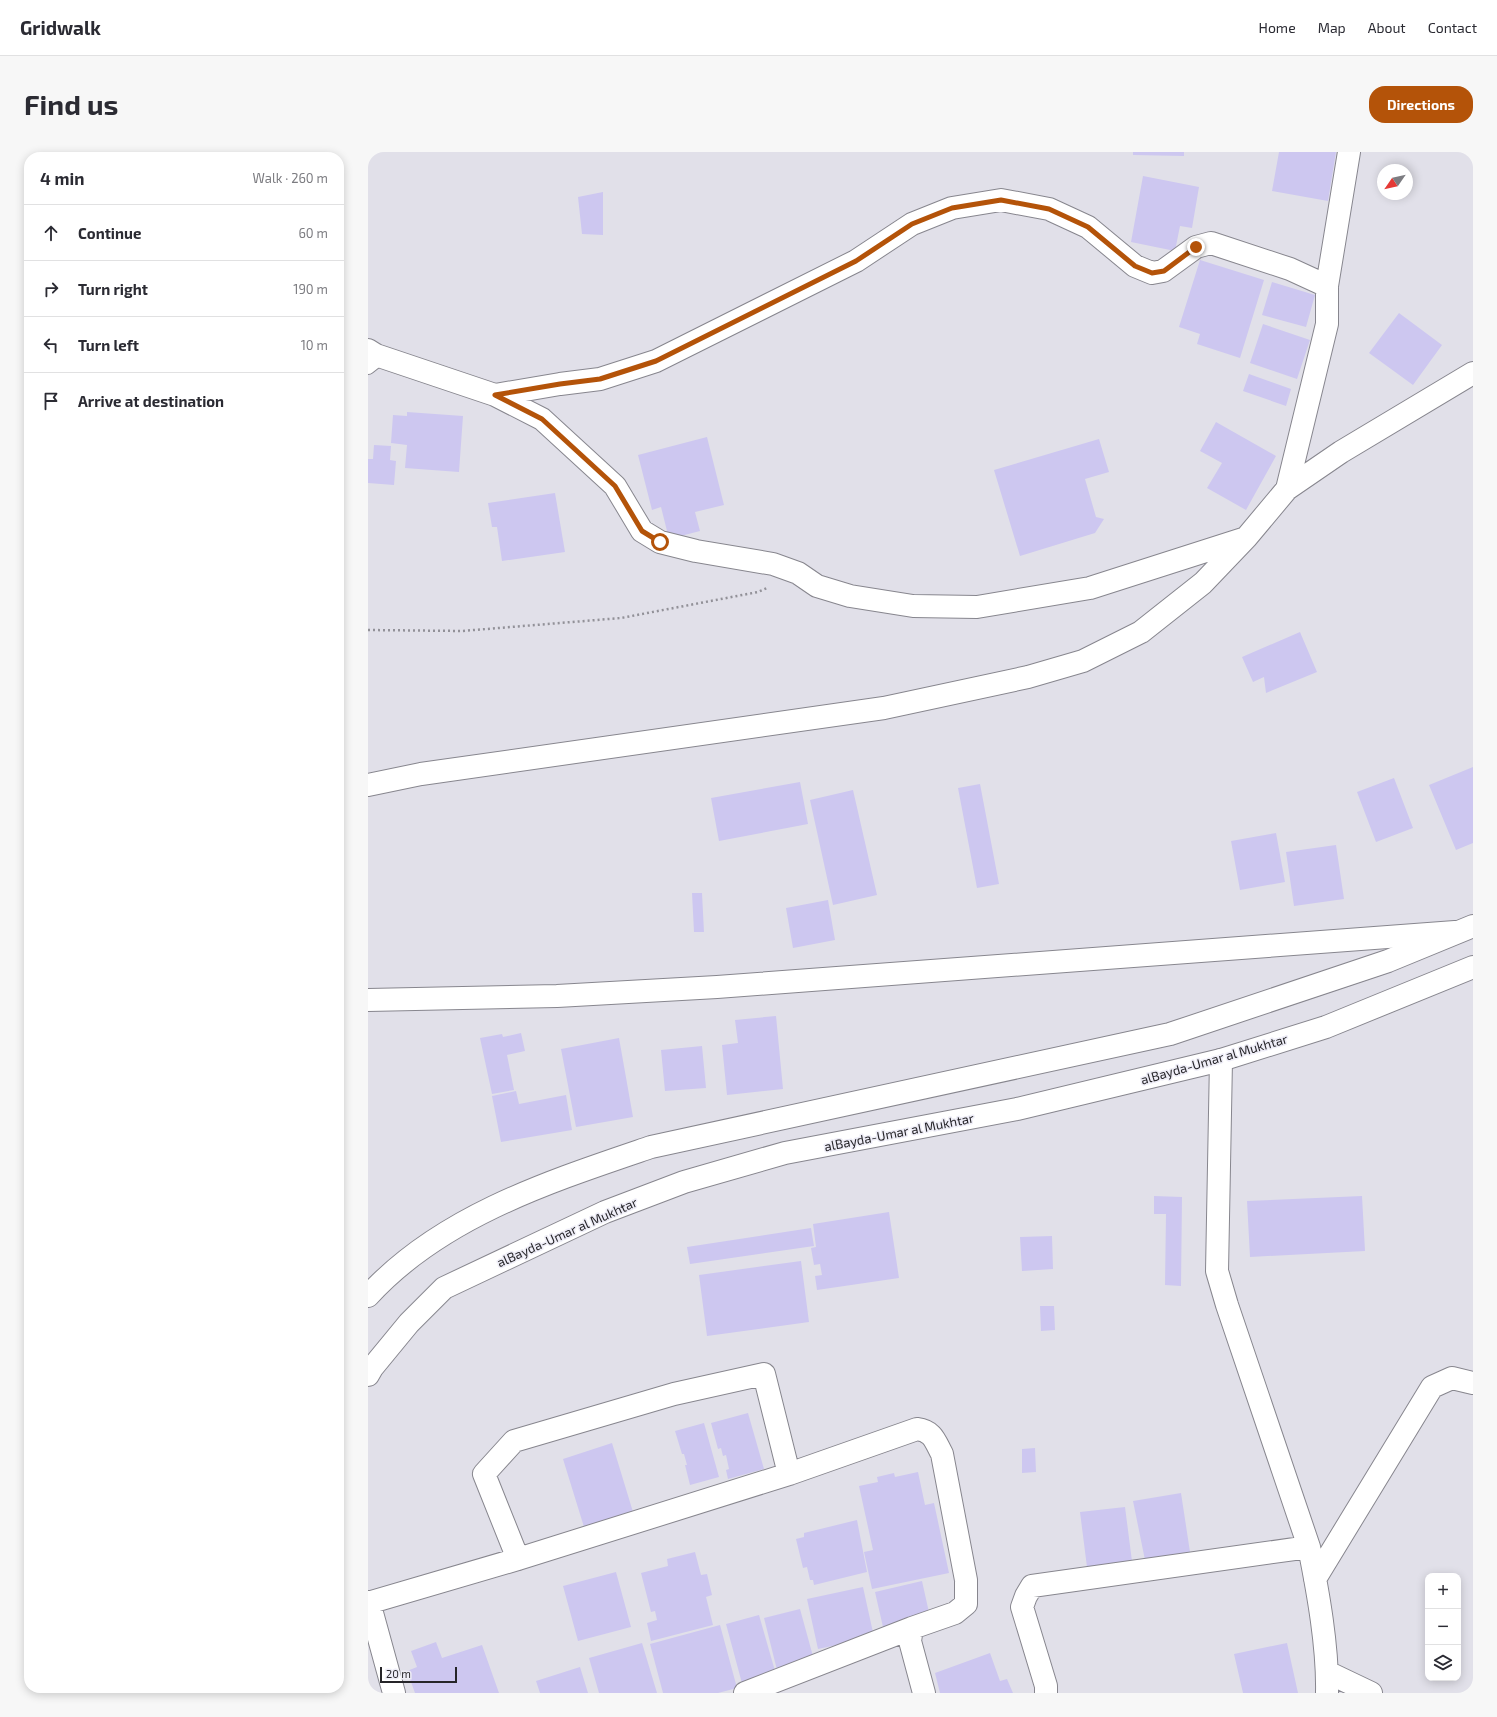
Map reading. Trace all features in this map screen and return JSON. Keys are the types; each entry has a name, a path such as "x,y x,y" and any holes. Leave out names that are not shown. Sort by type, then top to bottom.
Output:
{"street":[{"path":"1287,489 1327,324 1327,286 1349,152"},
{"path":"495,395 600,379 656,361 856,261 912,224 952,208 1001,200 1049,209 1088,227 1135,266 1152,273 1164,271 1196,247 1211,243 1290,269 1327,286"},
{"path":"372,358 495,395 542,419 615,486 642,531 660,542 696,551 773,564 798,573 818,586 850,596 913,606 977,607 1090,588 1246,538"},
{"path":"368,785 429,773 884,708 1035,675 1083,662 1141,632 1203,583 1246,538 1287,489 1341,452 1473,373"},
{"path":"368,1000 557,996 717,987 1467,929"},
{"path":"368,1296 385,1277 441,1236 504,1201 586,1169 651,1147 1170,1034 1388,961 1467,929"},
{"name":"alBayda-Umar al Mukhtar","path":"368,1376 372,1368 409,1323 444,1288 605,1212 684,1182 785,1153 1017,1109 1221,1060 1326,1027 1473,967"},
{"path":"1221,1060 1217,1271 1227,1305 1309,1547 1316,1579 1327,1682 1371,1693"},
{"path":"518,1559 484,1474 514,1442 674,1394 764,1374 789,1474"},
{"path":"1316,1579 1432,1387 1452,1378 1473,1383"},
{"path":"394,1693 369,1602 518,1559 789,1474 917,1429 926,1430 933,1437 942,1454 966,1580 966,1604 955,1613 912,1628 745,1693"},
{"path":"1046,1693 1046,1686 1022,1607 1032,1586 1309,1547"},
{"path":"912,1628 910,1641 924,1693"}],"path":[{"path":"368,630 462,631 620,618 758,592 798,573"}],"building":[{"path":"1133,152 1184,152 1184,156 1133,155"},
{"path":"1279,152 1336,152 1328,201 1272,191"},
{"path":"1143,176 1199,187 1192,228 1180,226 1175,251 1131,242"},
{"path":"603,192 603,235 582,234 578,197"},
{"path":"1200,260 1264,280 1240,358 1197,344 1200,334 1179,327"},
{"path":"1272,282 1315,295 1306,327 1262,315"},
{"path":"1399,313 1442,345 1413,385 1369,353"},
{"path":"1263,324 1310,340 1297,379 1250,363"},
{"path":"1249,374 1291,389 1286,406 1243,391"},
{"path":"407,412 463,416 459,472 405,468 407,445 391,443 393,415 407,416"},
{"path":"1216,422 1276,456 1246,510 1207,488 1222,463 1200,451"},
{"path":"707,437 724,505 695,512 700,531 669,539 661,507 652,510 638,455"},
{"path":"1099,439 1109,472 1085,479 1096,517 1104,519 1095,533 1020,556 994,470"},
{"path":"374,445 391,446 390,460 396,461 394,485 368,483 368,459 373,459"},
{"path":"555,493 565,552 502,561 497,527 492,527 488,503"},
{"path":"1300,632 1317,672 1266,693 1264,677 1253,682 1242,657"},
{"path":"1473,767 1473,843 1456,850 1429,785"},
{"path":"1394,778 1413,828 1376,842 1357,792"},
{"path":"800,782 808,824 719,841 711,798"},
{"path":"980,784 999,884 977,888 958,788"},
{"path":"853,790 877,895 833,905 810,800"},
{"path":"1276,833 1285,882 1240,890 1231,841"},
{"path":"1336,845 1344,899 1294,906 1286,852"},
{"path":"692,893 702,893 704,932 694,932"},
{"path":"828,900 835,940 793,948 786,908"},
{"path":"776,1016 783,1089 727,1095 722,1045 738,1043 735,1020"},
{"path":"521,1033 525,1051 507,1055 514,1090 492,1094 480,1038 502,1034 503,1037"},
{"path":"619,1038 633,1117 576,1127 561,1049"},
{"path":"702,1046 706,1088 665,1091 661,1050"},
{"path":"516,1091 519,1104 566,1095 572,1130 501,1142 492,1096"},
{"path":"1154,1196 1182,1197 1181,1286 1165,1285 1166,1214 1154,1214"},
{"path":"1362,1196 1365,1251 1250,1257 1247,1201"},
{"path":"889,1212 899,1278 817,1290 815,1276 822,1275 820,1264 814,1265 811,1248 816,1247 813,1224"},
{"path":"811,1228 814,1246 690,1264 687,1247"},
{"path":"1052,1236 1053,1269 1022,1271 1020,1237"},
{"path":"801,1261 809,1322 707,1336 699,1275"},
{"path":"1040,1306 1054,1306 1055,1330 1041,1331"},
{"path":"748,1413 764,1469 728,1479 726,1470 729,1469 726,1455 723,1456 721,1448 718,1449 711,1423"},
{"path":"704,1423 719,1477 690,1485 684,1454 682,1454 675,1431"},
{"path":"612,1443 633,1512 584,1527 563,1459"},
{"path":"1035,1448 1036,1472 1022,1473 1022,1449"},
{"path":"918,1472 925,1505 934,1503 949,1573 872,1589 864,1552 873,1550 859,1486 878,1482 877,1477 894,1473 895,1477"},
{"path":"1181,1493 1190,1552 1145,1560 1133,1501"},
{"path":"1125,1507 1133,1569 1088,1575 1080,1512"},
{"path":"857,1520 867,1572 814,1585 813,1580 810,1580 807,1567 803,1568 796,1539 804,1537 804,1533"},
{"path":"695,1552 701,1575 707,1574 712,1595 706,1597 713,1625 651,1641 647,1623 657,1620 655,1611 651,1612 641,1573 668,1566 667,1559"},
{"path":"616,1572 631,1627 578,1641 563,1586"},
{"path":"922,1581 930,1617 883,1627 875,1592"},
{"path":"863,1587 874,1637 818,1649 807,1599"},
{"path":"800,1609 814,1660 777,1670 764,1618"},
{"path":"759,1615 777,1678 743,1687 726,1624"},
{"path":"720,1625 737,1688 718,1693 663,1693 650,1644"},
{"path":"436,1642 442,1658 482,1645 499,1693 415,1693 407,1671 417,1667 411,1651"},
{"path":"642,1643 657,1693 599,1693 589,1658"},
{"path":"1287,1643 1298,1693 1243,1693 1234,1654"},
{"path":"990,1653 1000,1681 1007,1679 1013,1693 940,1693 935,1673"},
{"path":"580,1667 588,1693 540,1693 536,1681"}],"route":[{"path":"660,542 642,531 615,486 542,419 495,395 600,379 656,361 856,261 912,224 952,208 1001,200 1049,209 1088,227 1135,266 1152,273 1164,271 1196,247"}]}
